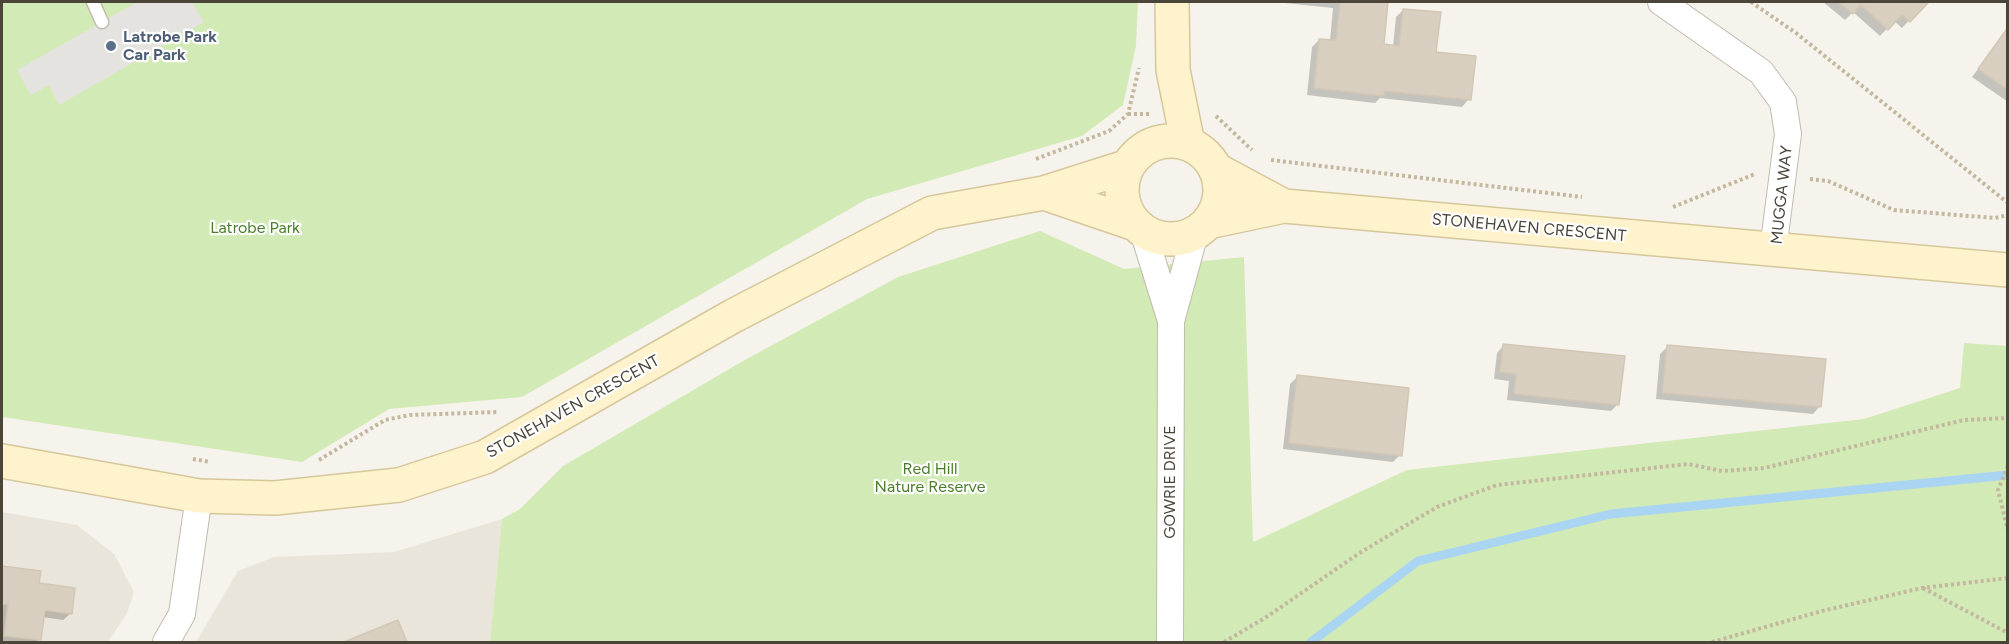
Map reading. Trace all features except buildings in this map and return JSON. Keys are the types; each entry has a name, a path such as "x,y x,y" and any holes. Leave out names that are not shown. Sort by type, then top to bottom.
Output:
{"main road":[{"path":"1173,2 1173,70 1188,144"},
{"path":"1137,157 1160,142 1188,144 1208,158 1220,182 1220,196 1202,227 1182,238 1167,240 1139,228 1126,212 1121,197 1122,182 1137,157 1173,70"},
{"name":"STONEHAVEN CRESCENT","path":"2,461 199,496 275,498 399,485 485,457 733,316 932,213 1044,193 1137,157"},
{"name":"STONEHAVEN CRESCENT","path":"1215,169 1284,206"},
{"name":"STONEHAVEN CRESCENT","path":"1044,193 1139,228"},
{"name":"STONEHAVEN CRESCENT","path":"1202,227 1284,206 1773,250"},
{"name":"MUGGA WAY","path":"1773,250 2007,270"}],"street":[{"name":"MUGGA WAY","path":"1661,2 1761,72 1783,102 1788,134 1773,250"},
{"name":"GOWRIE DRIVE","path":"1170,642 1171,321 1202,227"},
{"name":"GOWRIE DRIVE","path":"1139,228 1171,321"},
{"path":"166,642 182,614 199,496"}],"lane":[{"path":"93,2 102,22"}],"path":[{"path":"1751,2 1796,33 2007,202"},
{"path":"1025,162 1108,131 1128,114"},
{"path":"1215,116 1254,152"},
{"path":"1261,159 1589,198"},
{"path":"1671,208 1755,174 1828,181 1894,210 1995,218 2007,215"},
{"path":"318,461 385,420 410,416 502,411"},
{"path":"1224,642 1265,618 1361,552 1437,507 1497,485 1688,464 1722,471 1764,468 1964,420 2007,418"},
{"path":"185,458 219,463"},
{"path":"2007,466 1998,490 2007,531"},
{"path":"1712,642 1922,588 2007,578"},
{"path":"1922,588 2007,633"}],"shaded area":[{"name":"Latrobe Park Car Park","path":"137,2 192,2 204,22 59,105 49,85 31,95 17,70"},
{"path":"2,512 77,525 114,554 134,592 127,613 108,642 2,642"},
{"path":"502,519 490,642 196,642 238,571 274,557 394,552"}],"green space":[{"name":"Latrobe Park","path":"2,2 1138,2 1136,46 1123,105 1082,136 867,199 522,397 389,409 302,462 2,417"},
{"name":"Red Hill Nature Reserve","path":"1040,231 1124,269 1244,257 1253,542 1407,470 1864,419 1960,388 1964,343 2007,346 2007,642 490,642 502,519 520,509 563,466 743,361 898,277"}],"waterway":[{"path":"1311,642 1418,561 1611,514 2008,475"}],"place":[{"name":"Latrobe Park Car Park","path":"111,46"}]}
